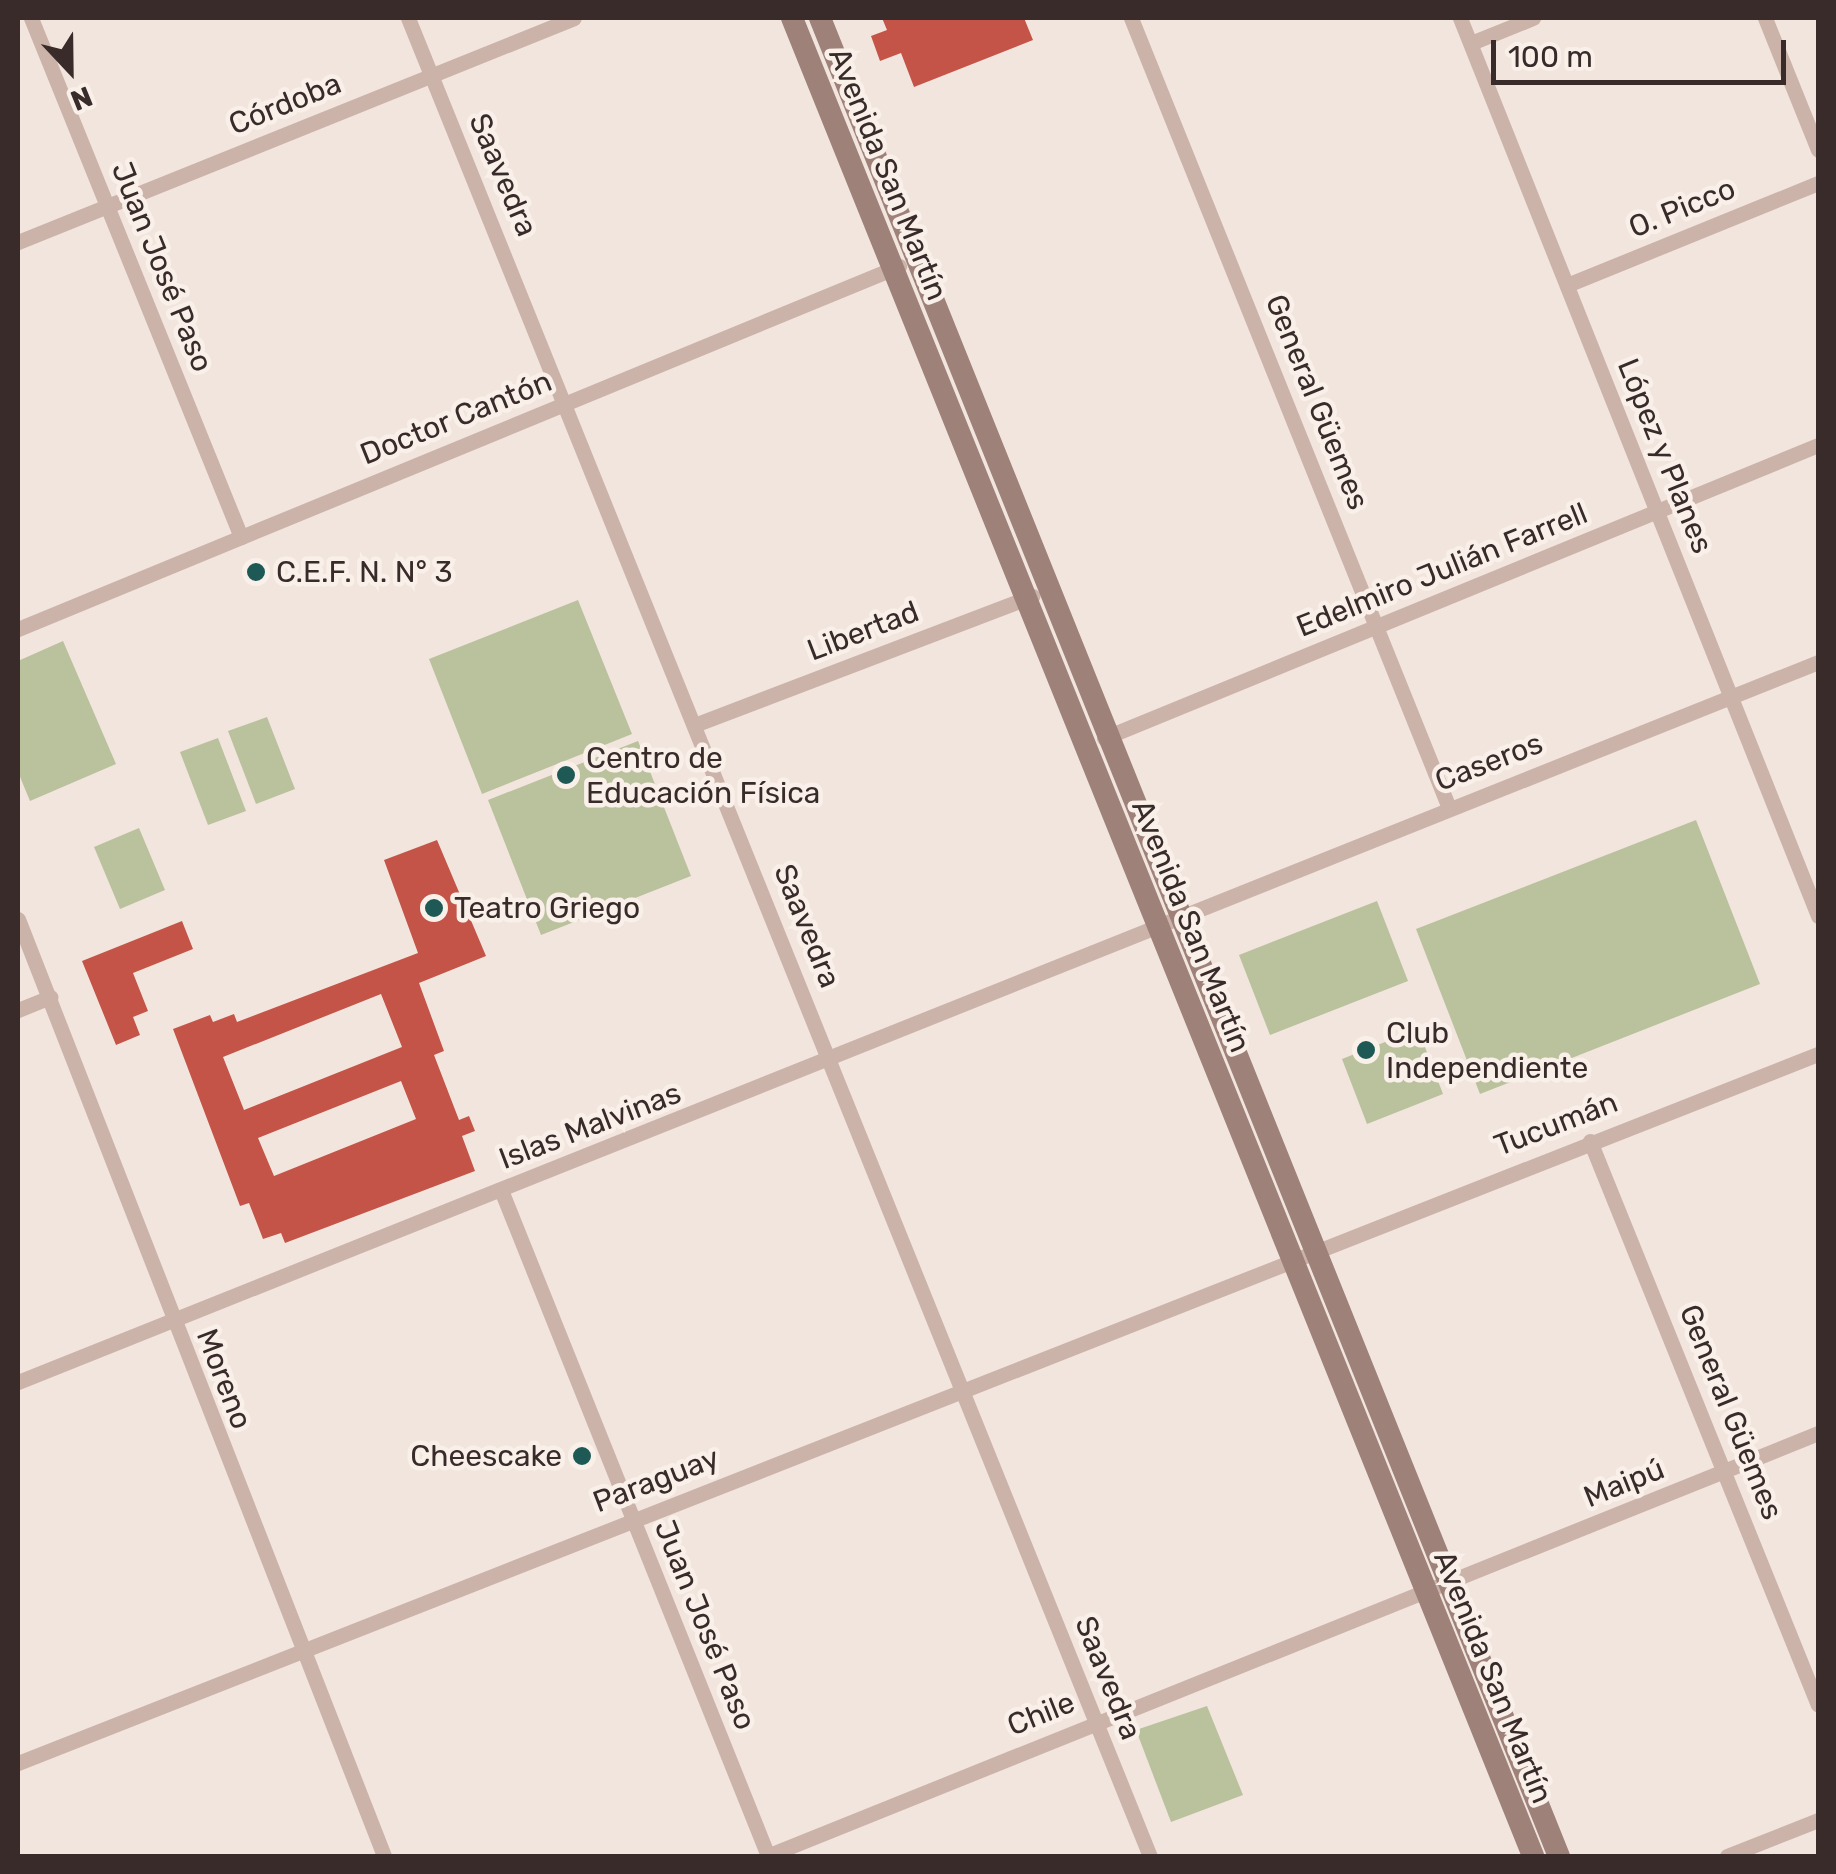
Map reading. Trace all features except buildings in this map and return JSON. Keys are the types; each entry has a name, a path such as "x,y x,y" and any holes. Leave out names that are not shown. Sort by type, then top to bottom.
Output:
{"main road":[{"name":"Avenida San Martín","path":"792,18 1533,1856"},
{"name":"Avenida San Martín","path":"820,18 1559,1856"}],"street":[{"name":"Juan José Paso","path":"32,18 241,537"},
{"name":"Saavedra","path":"408,18 568,402 1150,1856"},
{"name":"Córdoba","path":"18,242 574,18"},
{"name":"General Güemes","path":"1131,18 1449,808"},
{"name":"López y Planes","path":"1460,18 1818,916"},
{"path":"1471,43 1534,18"},
{"path":"1765,18 1818,150"},
{"name":"O. Picco","path":"1567,285 1818,182"},
{"name":"Doctor Cantón","path":"18,630 917,259"},
{"name":"Edelmiro Julián Farrell","path":"1086,745 1818,445"},
{"name":"Libertad","path":"696,724 1049,589"},
{"name":"Caseros","path":"1180,914 1818,662"},
{"name":"Islas Malvinas","path":"18,1382 170,1318 832,1062 1180,914"},
{"name":"Moreno","path":"18,919 170,1318 384,1856"},
{"path":"18,1010 50,997"},
{"name":"Tucumán","path":"1314,1246 1818,1054"},
{"name":"General Güemes","path":"1590,1141 1818,1705"},
{"name":"Juan José Paso","path":"502,1190 768,1856"},
{"name":"Paraguay","path":"18,1763 302,1655 632,1518 964,1392 1314,1246"},
{"name":"Maipú","path":"1450,1584 1818,1433"},
{"name":"Chile","path":"768,1856 1095,1721 1450,1584"},
{"path":"1727,1856 1818,1820"}],"green space":[{"path":"578,600 632,734 482,794 429,659"},
{"path":"63,641 116,764 30,801 18,772 18,661"},
{"path":"267,717 295,789 256,804 228,731"},
{"path":"218,738 246,811 208,825 180,752"},
{"path":"638,741 691,876 541,935 488,800"},
{"path":"1696,820 1760,984 1480,1094 1416,929"},
{"path":"139,828 165,890 120,909 94,847"},
{"path":"1377,901 1408,981 1270,1035 1239,955"},
{"path":"1418,1029 1443,1094 1367,1124 1342,1059"},
{"path":"1207,1706 1243,1795 1171,1822 1136,1730"}],"place":[{"name":"C.E.F. N. N° 3","path":"256,572"},
{"name":"Centro de Educación Física","path":"566,775"},
{"name":"Teatro Griego","path":"434,908"},
{"name":"Club Independiente","path":"1366,1050"},
{"name":"Cheescake","path":"582,1456"}]}
